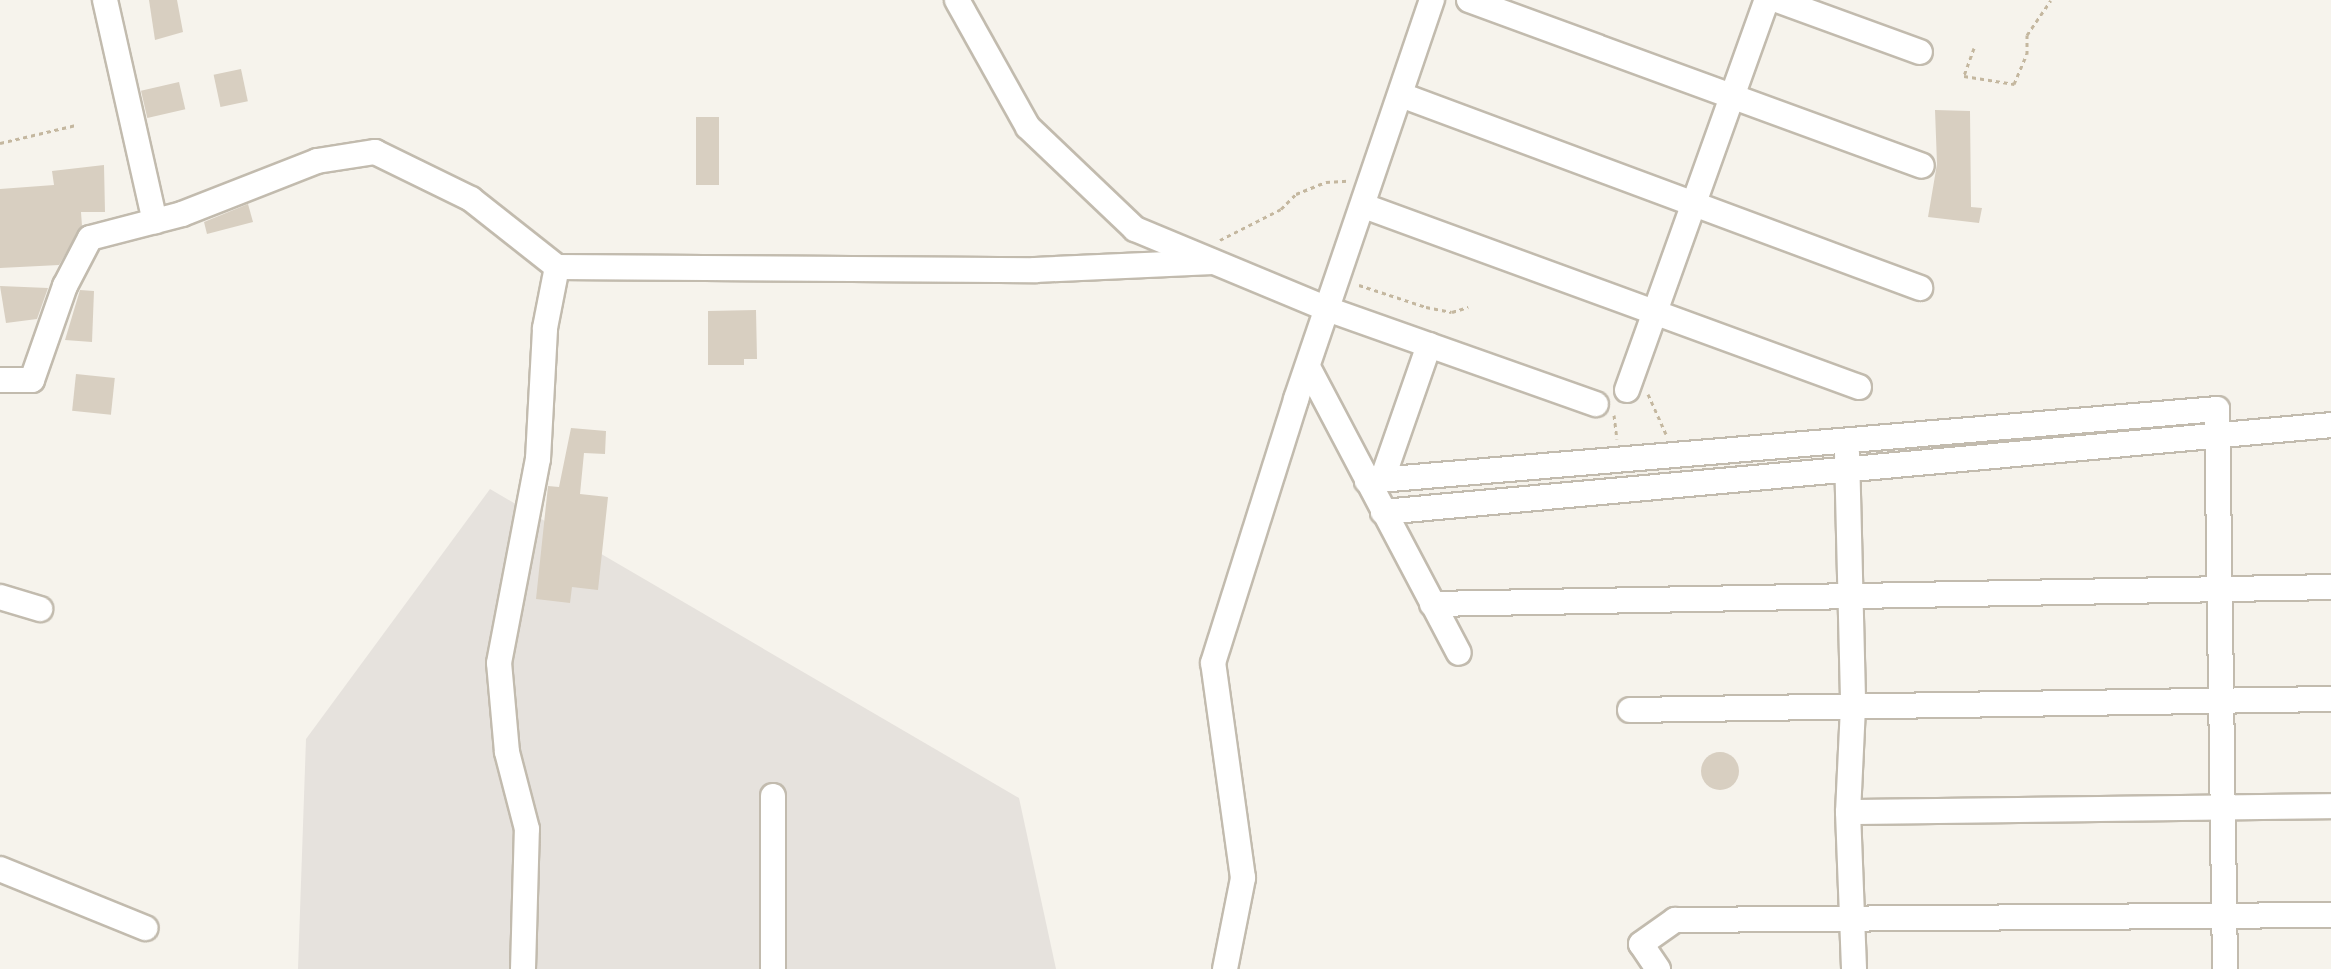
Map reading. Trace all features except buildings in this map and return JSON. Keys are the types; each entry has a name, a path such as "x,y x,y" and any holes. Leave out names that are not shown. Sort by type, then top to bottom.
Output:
{"street":[{"path":"105,0 155,221"},
{"path":"957,0 1028,127 1135,229 1330,310 1596,404"},
{"path":"1225,969 1243,878 1213,663 1308,367 1341,278 1432,0"},
{"path":"1469,0 1922,166"},
{"path":"1630,382 1767,0"},
{"path":"1777,0 1920,52"},
{"path":"1401,95 1920,288"},
{"path":"0,380 32,380 65,286 90,238 155,221 317,161 375,152 471,199 557,267 1020,270 1203,258"},
{"path":"1367,199 1654,315 1859,387"},
{"path":"523,969 527,829 507,752 499,663 538,459 545,328 557,267"},
{"path":"1374,481 1429,345"},
{"path":"1308,367 1374,481 1383,512 1459,653"},
{"path":"1374,481 1847,438 2217,409 2225,969"},
{"path":"1383,512 2331,425"},
{"path":"1847,438 1853,707 1848,812 1854,969"},
{"path":"1432,604 2219,586 2331,587"},
{"path":"0,597 40,609"},
{"path":"1630,710 2331,699"},
{"path":"773,796 773,969"},
{"path":"1848,812 2331,806"},
{"path":"0,869 145,928"},
{"path":"1658,969 1641,944 1675,920 2331,915"}],"path":[{"path":"1974,48 1964,76 2014,84 2027,54 2027,35 2051,0"},
{"path":"0,143 76,125"},
{"path":"1203,258 1326,182 1350,181 1367,199"},
{"path":"1341,278 1426,307 1452,312 1468,307"},
{"path":"1620,459 1613,410 1630,382 1679,454"}],"shaded area":[{"path":"490,489 1019,798 1056,969 298,969 306,739"}]}
